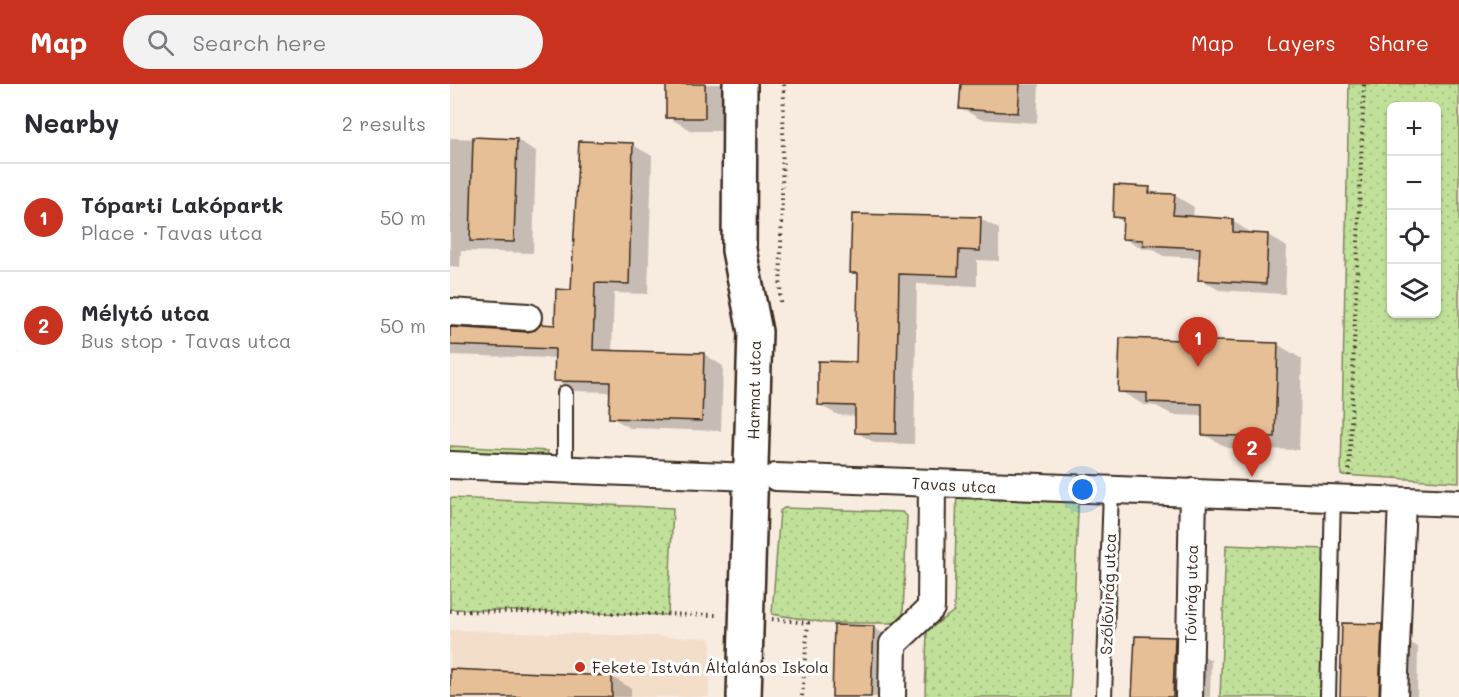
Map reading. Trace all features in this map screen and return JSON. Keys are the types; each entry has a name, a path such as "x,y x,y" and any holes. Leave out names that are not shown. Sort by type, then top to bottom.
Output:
{"street":[{"name":"Harmat utca","path":"740,84 739,250 755,332 764,477 744,697"},
{"path":"450,312 528,317"},
{"name":"Tavas utca","path":"450,465 1459,503"},
{"path":"892,697 893,644 931,608 932,483"},
{"name":"Tóvirág utca","path":"1189,697 1193,492"},
{"path":"1394,697 1402,501"}],"lane":[{"path":"565,469 566,393"},
{"name":"Szőlővirág utca","path":"1104,697 1111,490"},
{"path":"1328,697 1340,498"}],"path":[{"path":"780,311 784,84"},
{"path":"1340,498 1364,84"},
{"path":"450,611 728,615"},
{"path":"768,618 808,622 802,697"}],"shaded area":[{"name":"Fekete István Általános Iskola","path":"450,630 711,638 709,697 450,697"}],"green space":[{"path":"1349,84 1459,84 1459,482 1341,475"},
{"path":"450,446 548,451 546,464 450,460"},
{"path":"957,486 1079,489 1070,697 925,697 927,631 954,611"},
{"path":"450,498 673,508 668,615 450,609"},
{"path":"784,508 902,512 907,516 903,614 894,623 827,623 772,614 780,511"},
{"path":"1226,545 1325,549 1320,697 1220,697"}],"building":[{"path":"666,84 705,84 705,118 666,118"},
{"path":"961,84 1020,84 1018,113 959,109"},
{"path":"473,137 517,139 514,242 470,241"},
{"path":"579,141 633,143 629,284 595,283 593,350 704,353 702,421 609,418 610,382 554,381 555,349 450,345 450,327 527,332 535,330 541,324 555,325 556,289 571,290"},
{"path":"1114,185 1150,187 1149,193 1175,194 1173,215 1233,219 1233,232 1268,234 1266,284 1198,280 1200,248 1143,245 1143,240 1122,239 1123,218 1113,217"},
{"path":"852,214 981,217 980,251 959,250 958,276 899,274 896,434 855,433 855,406 818,405 818,361 856,362 858,273 850,273"},
{"path":"1120,338 1278,343 1275,437 1202,435 1202,404 1147,402 1147,393 1118,392"},
{"path":"1342,623 1382,624 1379,697 1340,697"},
{"path":"834,625 874,626 871,697 832,697"},
{"path":"1135,636 1175,637 1173,697 1132,697"},
{"path":"450,669 612,676 612,697 450,697"}],"place":[{"name":"Tóparti Lakópartk","path":"1198,367"},
{"name":"Mélytó utca","path":"1252,477"},
{"name":"Fekete István Általános Iskola","path":"580,667"}]}
